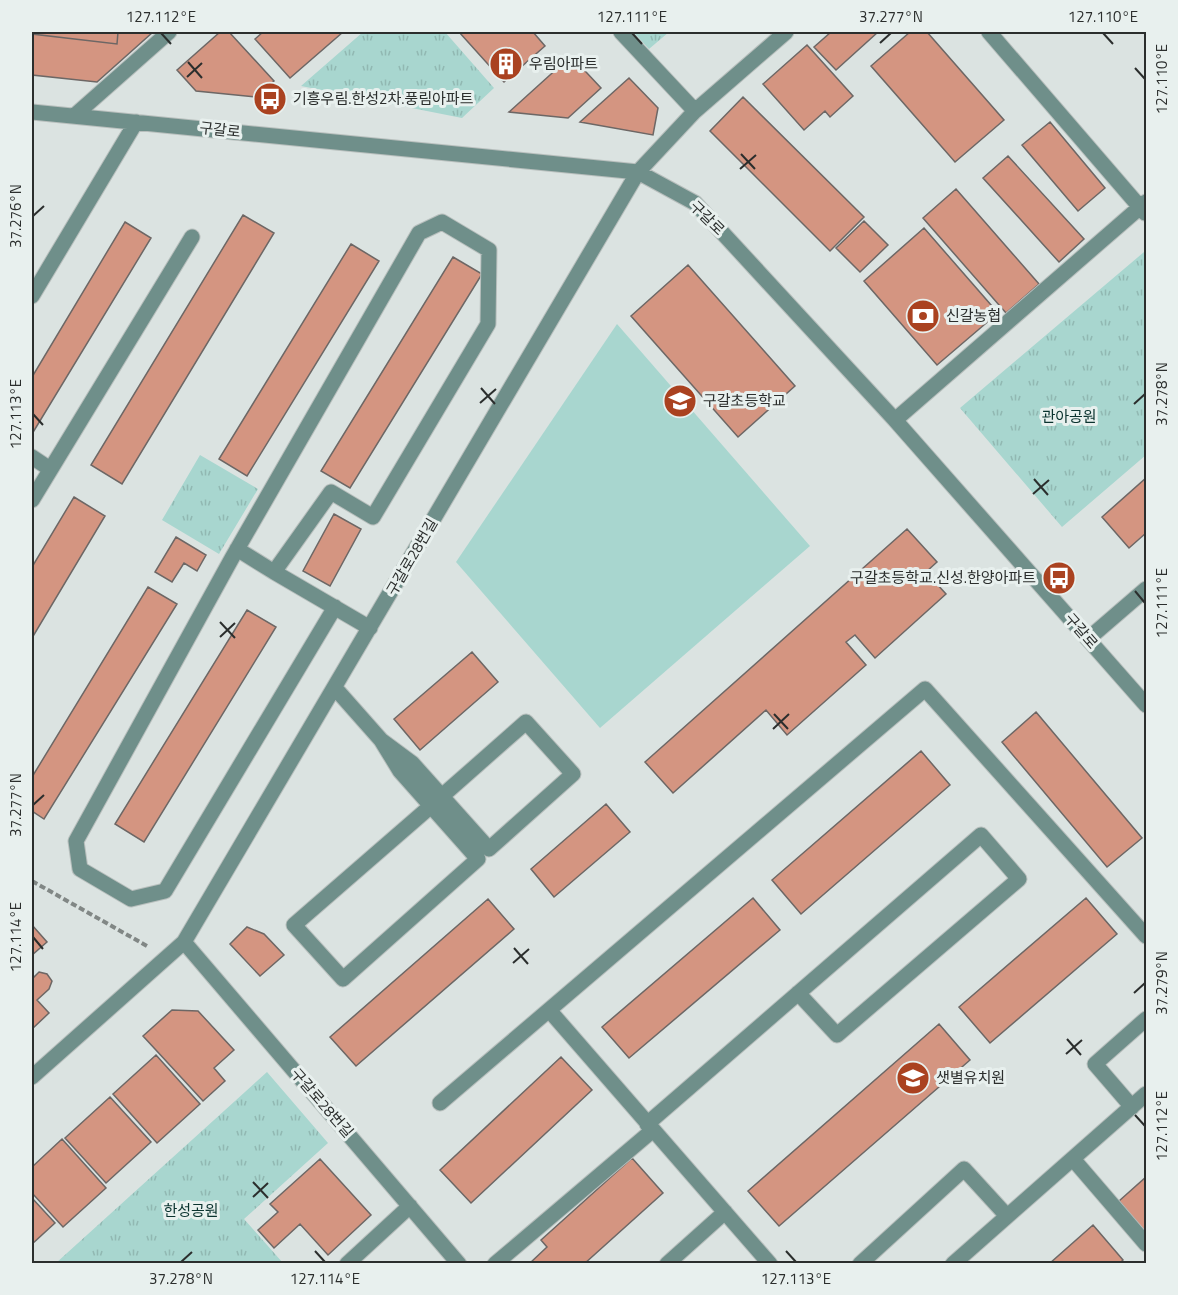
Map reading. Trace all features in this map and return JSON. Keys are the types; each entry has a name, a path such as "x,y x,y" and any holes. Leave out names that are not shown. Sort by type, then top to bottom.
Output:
{"street":[{"path":"75,116 169,32"},
{"path":"621,32 695,111"},
{"name":"구갈로28번길","path":"32,1077 184,942 638,172 695,111 786,32"},
{"path":"895,420 1144,208 989,32"},
{"name":"구갈로","path":"32,112 638,172 695,203 895,420 1146,705"},
{"path":"32,296 136,122"},
{"path":"274,572 331,492 373,517 488,324 489,250 442,222 419,233 237,549 76,840 80,869 131,899 165,891 336,607"},
{"path":"32,500 192,237"},
{"path":"32,458 50,469"},
{"path":"237,549 370,628"},
{"path":"1088,639 1146,589"},
{"path":"334,688 381,740 400,771 436,801 489,849 573,774 526,722 436,801 294,925 343,979 478,859 436,801"},
{"path":"440,1102 925,689 1146,936"},
{"path":"495,1263 798,993 981,835 1019,879 837,1035 798,993"},
{"name":"구갈로28번길","path":"184,942 459,1263"},
{"path":"549,1010 770,1263"},
{"path":"1132,1107 1095,1064 1146,1019"},
{"path":"953,1263 1146,1094"},
{"path":"1073,1159 1146,1244"},
{"path":"860,1263 964,1169 1007,1216"},
{"path":"347,1263 410,1206"},
{"path":"667,1263 725,1212"}],"path":[{"path":"32,880 147,946"}],"green space":[{"path":"363,32 445,32 494,88 462,118 301,86"},
{"path":"633,32 669,32 649,49"},
{"name":"관아공원","path":"1144,252 1146,254 1146,455 1062,527 960,408"},
{"path":"617,324 810,546 600,728 456,562"},
{"path":"200,455 258,489 219,554 162,520"},
{"name":"한성공원","path":"267,1072 328,1143 244,1219 283,1263 56,1263"}],"building":[{"path":"32,32 118,32 117,44 32,34"},
{"path":"118,32 153,32 97,82 32,75 32,34 117,44"},
{"path":"220,32 229,32 274,81 257,97 196,91 177,70"},
{"path":"263,32 343,32 290,78 255,39"},
{"name":"우림아파트","path":"459,32 533,32 545,46 504,82"},
{"path":"831,32 878,32 836,70 814,47"},
{"path":"910,32 927,32 1004,120 955,162 871,66"},
{"path":"807,45 853,96 830,117 825,111 804,130 763,84"},
{"path":"571,56 601,88 568,118 509,112"},
{"path":"629,78 658,108 653,135 580,122"},
{"path":"743,97 864,217 830,251 710,131"},
{"path":"1050,122 1105,188 1078,211 1022,145"},
{"path":"1008,156 1084,239 1059,262 983,178"},
{"path":"956,189 1039,284 1006,313 923,218"},
{"path":"243,215 274,233 122,484 91,465"},
{"path":"864,221 888,245 860,272 836,248"},
{"path":"125,222 151,238 32,434 32,377"},
{"path":"924,228 998,313 937,365 864,281"},
{"path":"351,244 379,261 247,476 219,459"},
{"path":"453,257 482,274 350,488 321,471"},
{"path":"688,265 795,386 738,437 631,316"},
{"path":"1146,478 1146,533 1129,548 1102,517"},
{"path":"74,497 105,516 32,638 32,567"},
{"path":"334,514 361,529 330,586 303,571"},
{"path":"907,529 937,562 926,572 946,594 875,658 855,635 846,642 866,665 787,735 766,710 673,793 645,762"},
{"path":"176,537 206,555 197,571 184,563 172,582 155,572"},
{"path":"148,587 177,604 44,819 32,811 32,777"},
{"path":"247,610 276,627 144,842 115,824"},
{"path":"472,652 498,682 420,750 394,719"},
{"path":"1036,712 1142,838 1107,867 1002,742"},
{"path":"921,751 950,785 801,914 772,880"},
{"path":"606,804 630,832 554,897 531,869"},
{"path":"753,898 780,930 629,1058 602,1027"},
{"path":"1086,898 1117,934 990,1043 959,1007"},
{"path":"488,899 514,929 356,1066 330,1037"},
{"path":"32,925 47,942 32,955"},
{"path":"247,927 264,934 284,955 260,976 230,944"},
{"path":"39,972 47,974 52,981 49,989 37,1000 49,1013 32,1029 32,974 34,977"},
{"path":"172,1010 198,1011 234,1050 214,1068 225,1081 203,1101 143,1036"},
{"path":"939,1024 970,1060 779,1226 748,1191"},
{"path":"156,1055 200,1104 157,1143 113,1094"},
{"path":"561,1057 592,1090 471,1203 440,1170"},
{"path":"110,1097 151,1142 106,1183 65,1138"},
{"path":"62,1139 106,1188 63,1227 32,1193 32,1167"},
{"path":"632,1158 663,1193 584,1264 529,1264 547,1247 541,1240"},
{"path":"320,1159 371,1215 328,1255 300,1224 274,1248 258,1230 278,1212 270,1204"},
{"path":"1146,1177 1146,1233 1119,1201"},
{"path":"32,1198 55,1223 32,1244"},
{"path":"1093,1225 1123,1260 1119,1264 1049,1264"}],"place":[{"name":"우림아파트","path":"506,64"},
{"name":"기흥우림.한성2차.풍림아파트","path":"270,99"},
{"name":"신갈농협","path":"923,316"},
{"name":"구갈초등학교","path":"680,401"},
{"name":"구갈초등학교.신성.한양아파트","path":"1059,578"},
{"name":"샛별유치원","path":"913,1078"}]}
